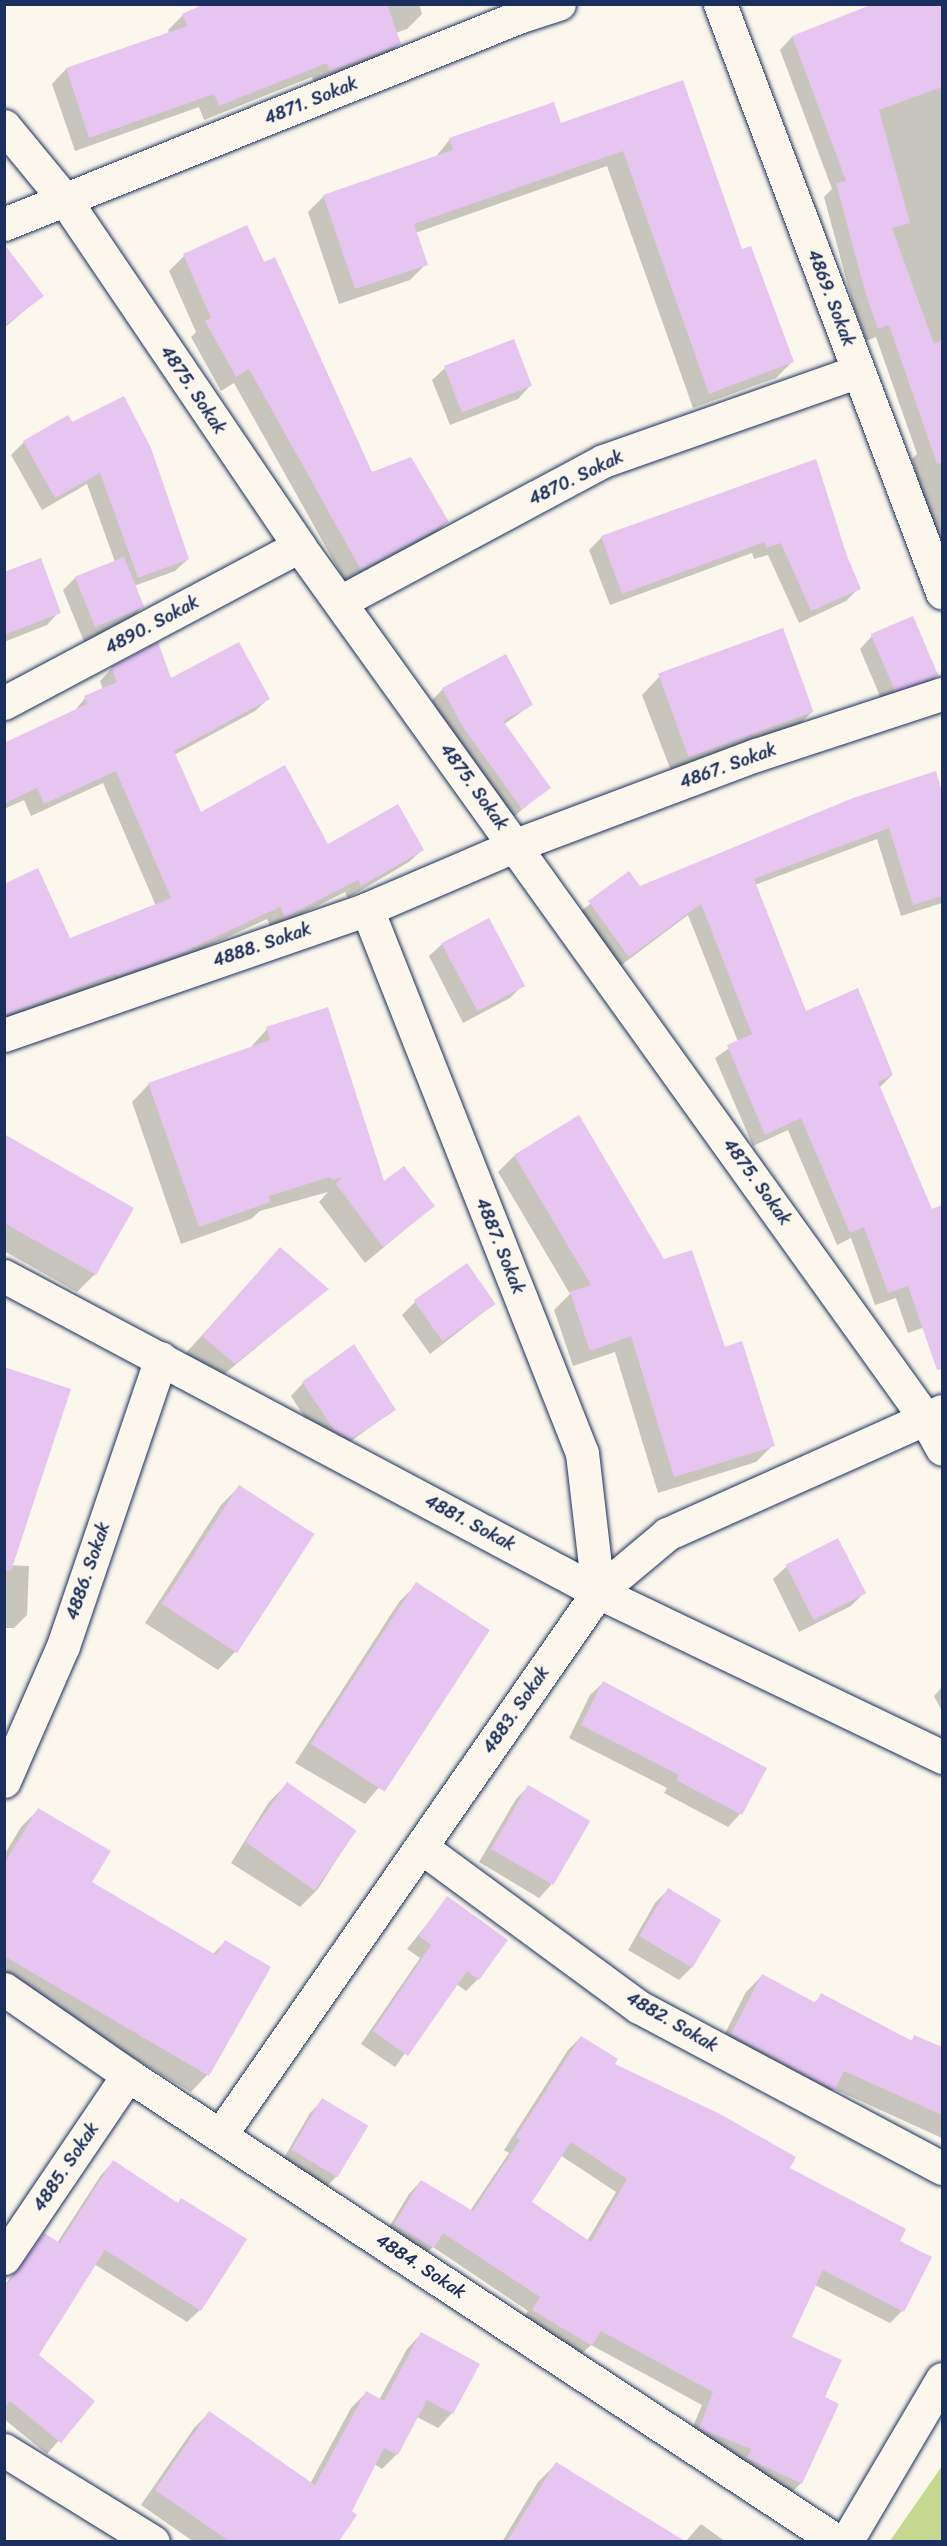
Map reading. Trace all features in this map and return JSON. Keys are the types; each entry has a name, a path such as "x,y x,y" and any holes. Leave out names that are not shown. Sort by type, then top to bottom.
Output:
{"street":[{"name":"4871. Sokak","path":"4,224 516,10 559,4"},
{"name":"4869. Sokak","path":"720,4 942,592"},
{"name":"4875. Sokak","path":"4,126 65,200 299,546 934,1415 942,1449"},
{"name":"4870. Sokak","path":"340,602 603,461 858,371"},
{"name":"4890. Sokak","path":"4,703 299,546"},
{"name":"4867. Sokak","path":"516,845 756,755 942,694"},
{"name":"4888. Sokak","path":"4,1035 367,909 516,845"},
{"name":"4887. Sokak","path":"367,909 582,1453 598,1592"},
{"name":"4881. Sokak","path":"4,1276 598,1592 942,1757"},
{"name":"4886. Sokak","path":"4,1781 63,1646 161,1358"},
{"name":"4883. Sokak","path":"221,2134 598,1592 667,1534 934,1415"},
{"name":"4882. Sokak","path":"421,1847 639,2007 942,2168"},
{"name":"4884. Sokak","path":"4,1989 128,2075 838,2541"},
{"name":"4885. Sokak","path":"4,2258 128,2075"},
{"path":"846,2541 942,2379"},
{"path":"4,2450 153,2541"}],"green space":[{"path":"942,2466 942,2541 890,2541"}],"building":[{"path":"204,4 387,4 401,44 329,71 327,63 219,106 214,94 89,138 66,68 187,26 182,14"},
{"path":"873,4 942,4 942,87 879,110 910,223 892,228 934,344 942,340 942,463 937,464 889,325 878,329 866,295 836,183 846,181 792,36"},
{"path":"683,80 742,249 751,246 794,362 709,394 623,151 414,224 428,265 355,289 323,195 453,150 449,138 554,102 561,123"},
{"path":"247,225 264,262 275,257 372,472 411,457 449,522 361,570 249,369 236,377 205,321 211,318 183,254"},
{"path":"4,244 44,296 4,326"},
{"path":"514,339 532,386 462,413 444,366"},
{"path":"124,396 151,448 189,559 138,578 100,473 55,498 23,441 68,415 72,422"},
{"path":"816,459 847,556 861,589 811,611 781,543 766,548 765,542 622,594 601,536"},
{"path":"124,557 144,607 95,627 75,577"},
{"path":"41,558 61,613 4,635 4,572"},
{"path":"913,616 938,676 896,694 871,634"},
{"path":"783,628 813,712 688,757 658,673"},
{"path":"158,642 171,678 239,642 270,699 174,751 201,812 285,765 328,844 398,804 424,850 361,886 358,880 285,917 280,907 179,954 117,976 116,973 4,1015 4,884 38,868 70,938 171,898 116,771 44,804 37,788 4,804 4,743 87,704 84,696 117,682 111,667"},
{"path":"506,654 533,705 503,721 551,788 522,809 462,726 442,688"},
{"path":"936,771 942,792 942,896 913,905 889,828 754,879 806,1011 858,988 893,1075 878,1082 932,1209 942,1205 942,1369 937,1370 908,1286 888,1293 864,1227 850,1233 801,1118 765,1135 727,1045 752,1034 701,904 629,957 588,901 629,871 640,886 853,798"},
{"path":"489,918 525,986 477,1011 441,943"},
{"path":"328,1007 384,1181 404,1166 435,1206 383,1247 336,1184 342,1177 333,1180 330,1177 269,1196 270,1202 199,1227 148,1083 270,1040 266,1027"},
{"path":"579,1115 664,1259 692,1250 725,1347 742,1341 775,1446 674,1477 631,1336 590,1351 570,1292 591,1285 514,1155"},
{"path":"4,1134 134,1208 96,1275 4,1223"},
{"path":"280,1247 329,1289 235,1364 202,1336"},
{"path":"467,1263 496,1304 442,1341 414,1300"},
{"path":"354,1344 396,1410 351,1439 334,1430 302,1382"},
{"path":"4,1367 71,1389 11,1571 4,1570"},
{"path":"239,1485 314,1534 237,1653 162,1604"},
{"path":"838,1538 866,1593 814,1620 785,1565"},
{"path":"416,1582 490,1630 385,1792 311,1744"},
{"path":"603,1681 767,1768 742,1815 676,1780 679,1775 581,1725"},
{"path":"287,1782 357,1831 315,1891 245,1842"},
{"path":"528,1785 590,1821 553,1885 491,1849"},
{"path":"38,1808 111,1851 92,1882 216,1955 225,1940 271,1967 209,2076 4,1956 4,1864"},
{"path":"668,1888 721,1920 692,1968 639,1936"},
{"path":"447,1896 508,1940 479,1980 467,1971 408,2056 373,2031 431,1945 419,1936"},
{"path":"762,1974 816,2003 821,1993 912,2041 914,2035 942,2047 942,2115 844,2071 835,2090 731,2034"},
{"path":"581,2036 618,2059 615,2064 720,2114 796,2157 790,2168 906,2229 900,2241 932,2257 904,2312 823,2270 792,2337 842,2360 825,2397 839,2404 802,2484 747,2458 751,2449 699,2428 713,2392 601,2331 592,2346 532,2310 540,2297 443,2233 434,2248 394,2224 421,2180 473,2211 520,2140 516,2137","holes":["571,2142 627,2179 591,2242 532,2202"]},
{"path":"322,2098 368,2126 337,2177 291,2149"},
{"path":"113,2160 178,2203 181,2198 247,2239 201,2311 105,2250 39,2355 95,2401 61,2443 10,2401 4,2409 4,2289 44,2233 60,2243"},
{"path":"421,2332 480,2364 453,2414 427,2400 398,2455 384,2448 352,2511 357,2515 339,2541 229,2541 155,2490 209,2411 315,2485 366,2391 384,2401"},
{"path":"556,2462 685,2541 507,2541"}]}
